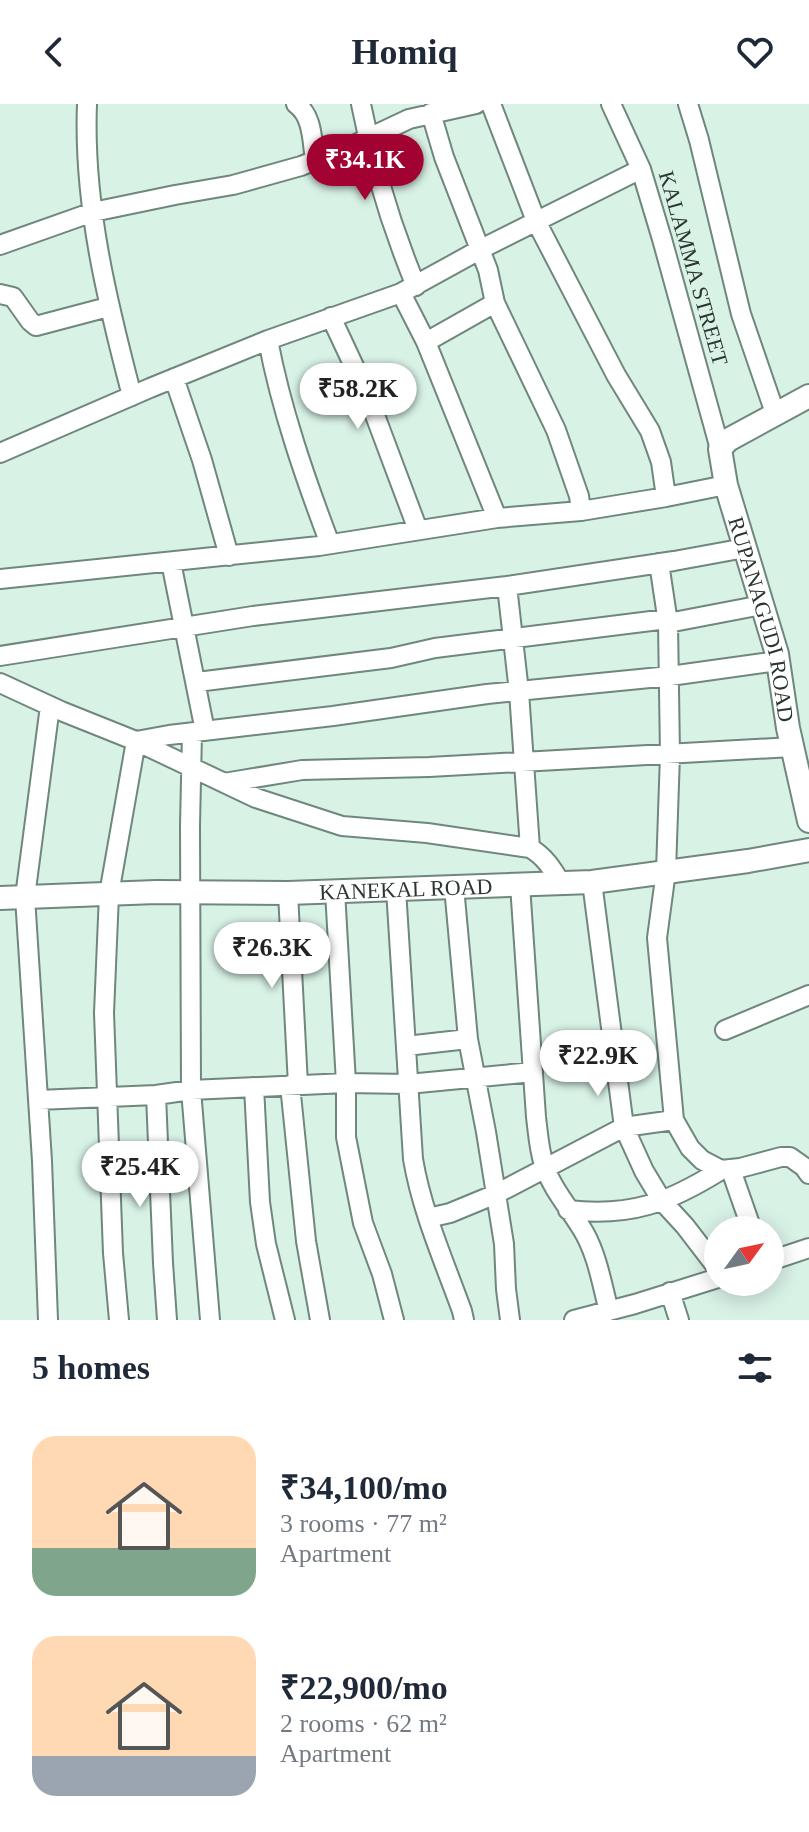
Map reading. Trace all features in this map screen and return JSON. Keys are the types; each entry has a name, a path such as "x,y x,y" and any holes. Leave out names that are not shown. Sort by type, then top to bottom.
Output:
{"main road":[{"path":"720,449 728,440 809,396"},
{"name":"RUPANAGUDI ROAD","path":"720,449 726,485 778,661 792,747 809,821"},
{"name":"KANEKAL ROAD","path":"0,898 288,893 592,882 809,850"}],"street":[{"path":"87,104 85,145 98,250 108,307 132,396"},
{"path":"296,104 308,116 315,160"},
{"path":"361,104 368,138 404,257 408,289 426,342 497,518"},
{"path":"0,245 93,212 233,185 315,160 438,109 476,104"},
{"path":"491,104 536,221 616,375 650,431 661,462 666,497"},
{"name":"KALAMMA STREET","path":"611,104 641,169 720,449"},
{"path":"688,104 741,314 772,415"},
{"path":"438,109 444,157 481,249 495,303 556,430 579,496 581,511"},
{"path":"0,453 268,340 408,289 641,169"},
{"path":"0,294 13,297 36,326 108,307"},
{"path":"426,342 495,303"},
{"path":"331,317 367,394 418,530"},
{"path":"268,340 302,464 330,544"},
{"path":"174,378 202,460 229,556"},
{"path":"0,579 330,544 497,518 581,511 726,485"},
{"path":"0,656 253,616 507,586 745,548"},
{"path":"171,562 197,682 199,732 192,768 190,826 191,1090 210,1320"},
{"path":"659,563 668,621 670,755 666,871 657,938 674,1120 690,1148 702,1160 726,1170 746,1216"},
{"path":"507,586 519,692 530,848"},
{"path":"197,682 391,658 435,648 668,621 762,605"},
{"path":"136,741 487,694 670,676 778,661"},
{"path":"0,683 136,741 256,798 342,826 427,833 530,848 539,853 560,882"},
{"path":"48,1320 25,897 50,706"},
{"path":"119,1320 113,1253 104,1013 109,894 136,741"},
{"path":"224,783 302,770 429,767 792,747"},
{"path":"592,882 624,1127 662,1201 704,1251"},
{"path":"520,885 540,1151 545,1168 594,1255 609,1311"},
{"path":"454,887 468,1039 504,1244 510,1320"},
{"path":"396,889 413,1159 428,1218 464,1320"},
{"path":"335,891 346,1083 346,1137 363,1223 382,1274 394,1320"},
{"path":"288,893 294,1085 306,1241 320,1320"},
{"path":"725,1030 809,995"},
{"path":"406,1046 468,1039"},
{"path":"38,1100 294,1085 408,1084 533,1072"},
{"path":"254,1087 260,1202 266,1244 285,1320"},
{"path":"156,1095 167,1320"},
{"path":"428,1218 450,1213 496,1194 624,1127 674,1120"},
{"path":"568,1210 624,1211 662,1201 726,1170 781,1157 790,1157 809,1174"},
{"path":"784,1256 809,1248"},
{"path":"574,1320 609,1311 637,1312 670,1292 704,1282"},
{"path":"670,1292 679,1320"}]}
